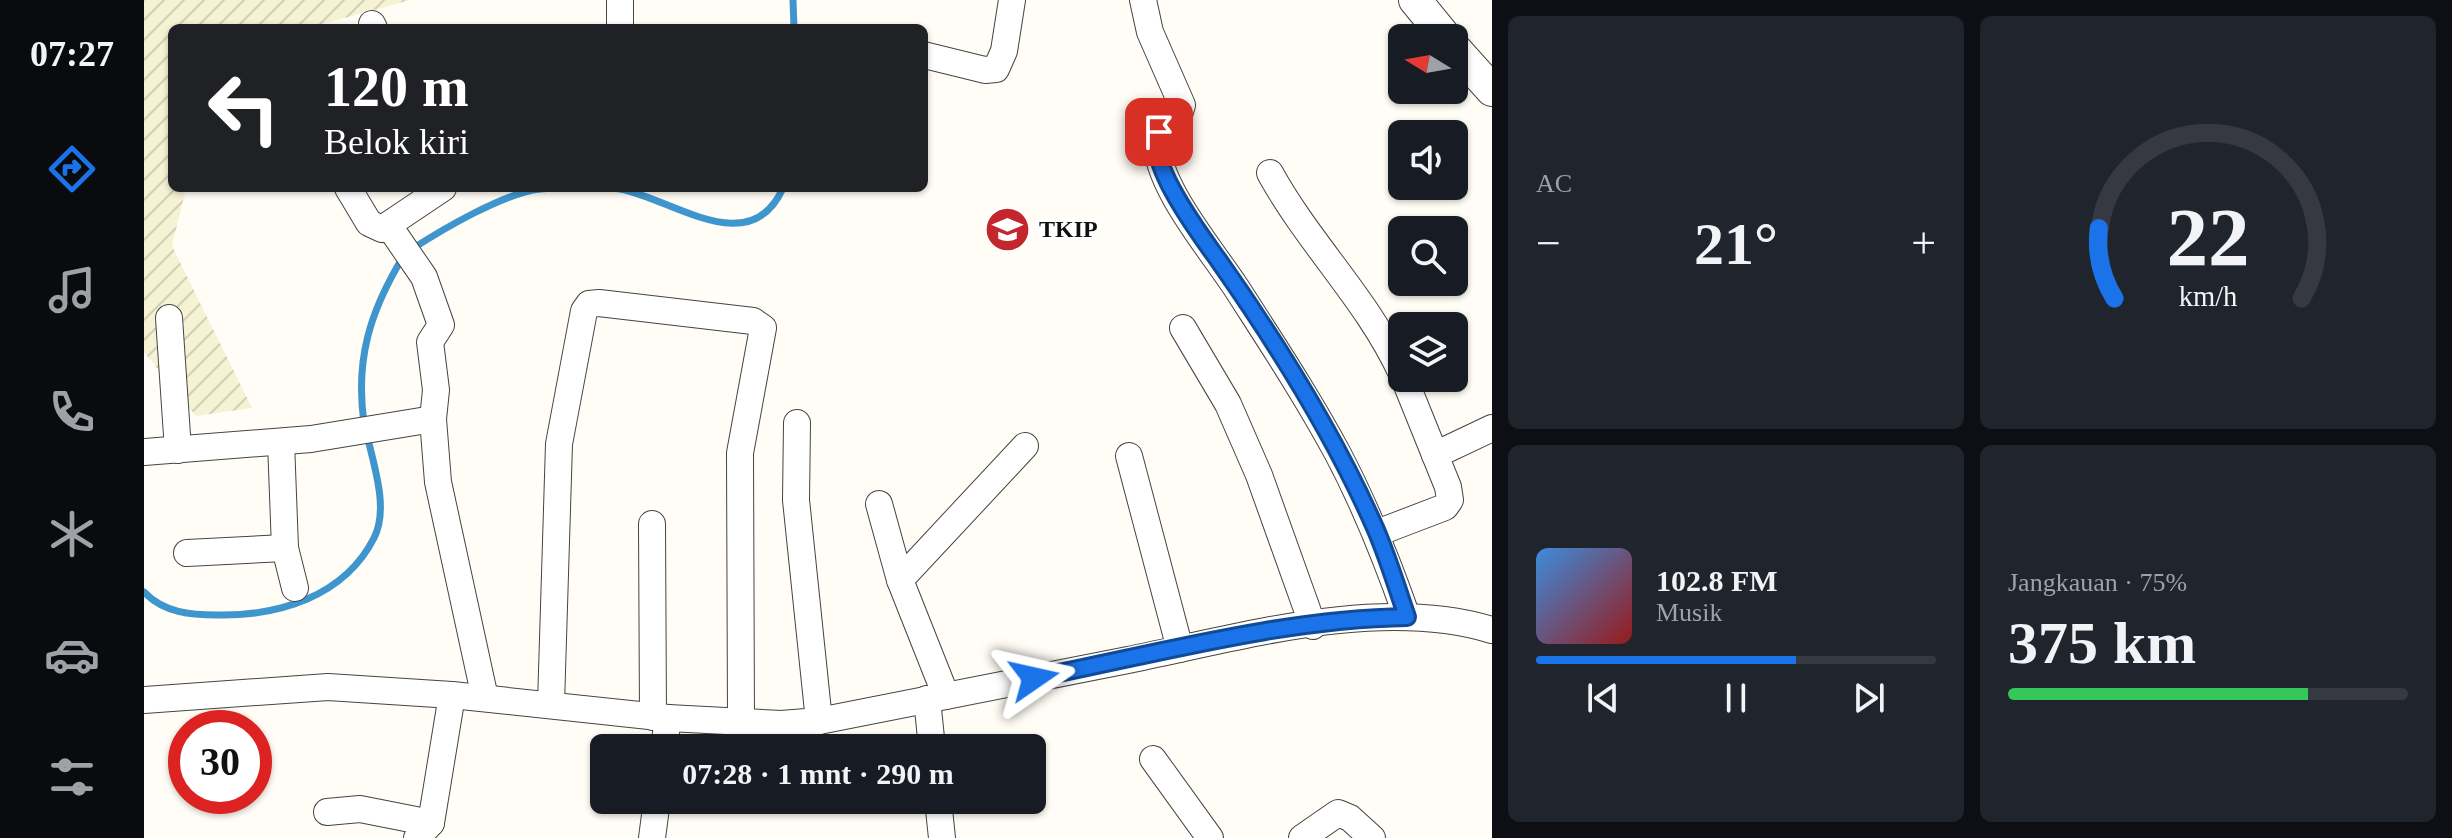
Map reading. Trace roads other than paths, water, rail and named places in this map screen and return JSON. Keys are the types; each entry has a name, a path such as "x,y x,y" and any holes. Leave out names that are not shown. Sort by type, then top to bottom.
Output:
{"street":[{"path":"620,0 620,24"},
{"path":"928,56 985,70 996,69 1004,51 1012,0"},
{"path":"1143,0 1150,32 1182,105 1182,112 1156,137 1156,148 1170,185 1285,363 1337,453 1377,533 1407,617"},
{"path":"1415,0 1435,24"},
{"path":"1468,63 1492,90"},
{"path":"1270,173 1283,196 1373,318 1388,347"},
{"path":"350,192 369,223 401,243 424,277 441,325 430,342 436,390 433,419 443,508 485,698"},
{"path":"401,243 440,192"},
{"path":"551,704 561,429 584,311 589,304 599,303 753,321 763,328 740,453 741,722"},
{"path":"169,318 178,450"},
{"path":"1183,328 1228,404 1259,475 1313,626"},
{"path":"1377,533 1448,503 1450,493 1409,392"},
{"path":"144,452 281,442 433,419"},
{"path":"797,423 796,500 819,721"},
{"path":"1435,455 1492,428"},
{"path":"281,442 285,548 295,588"},
{"path":"900,580 1025,446"},
{"path":"1129,456 1180,649"},
{"path":"879,504 936,698 933,734"},
{"path":"652,524 662,734"},
{"path":"187,553 285,548"},
{"path":"144,700 328,687 551,704 660,718 781,724 819,721 1180,649 1367,618 1458,621 1492,630"},
{"path":"327,812 360,809 424,831 452,695"},
{"path":"1153,759 1210,838"},
{"path":"1302,838 1338,813 1350,818 1372,838"},
{"path":"652,838 655,814"},
{"path":"939,814 942,838"}],"waterway":[{"path":"793,0 794,24"},
{"path":"412,249 492,204 525,192"},
{"path":"630,192 708,220 730,223 751,221 769,210 780,192"},
{"path":"364,423 362,378 368,337 382,297 403,257"},
{"path":"144,592 169,609 218,615 286,607 327,589 361,558 378,527 379,487 367,435"}],"place":[{"name":"TKIP","path":"1008,229"}]}
